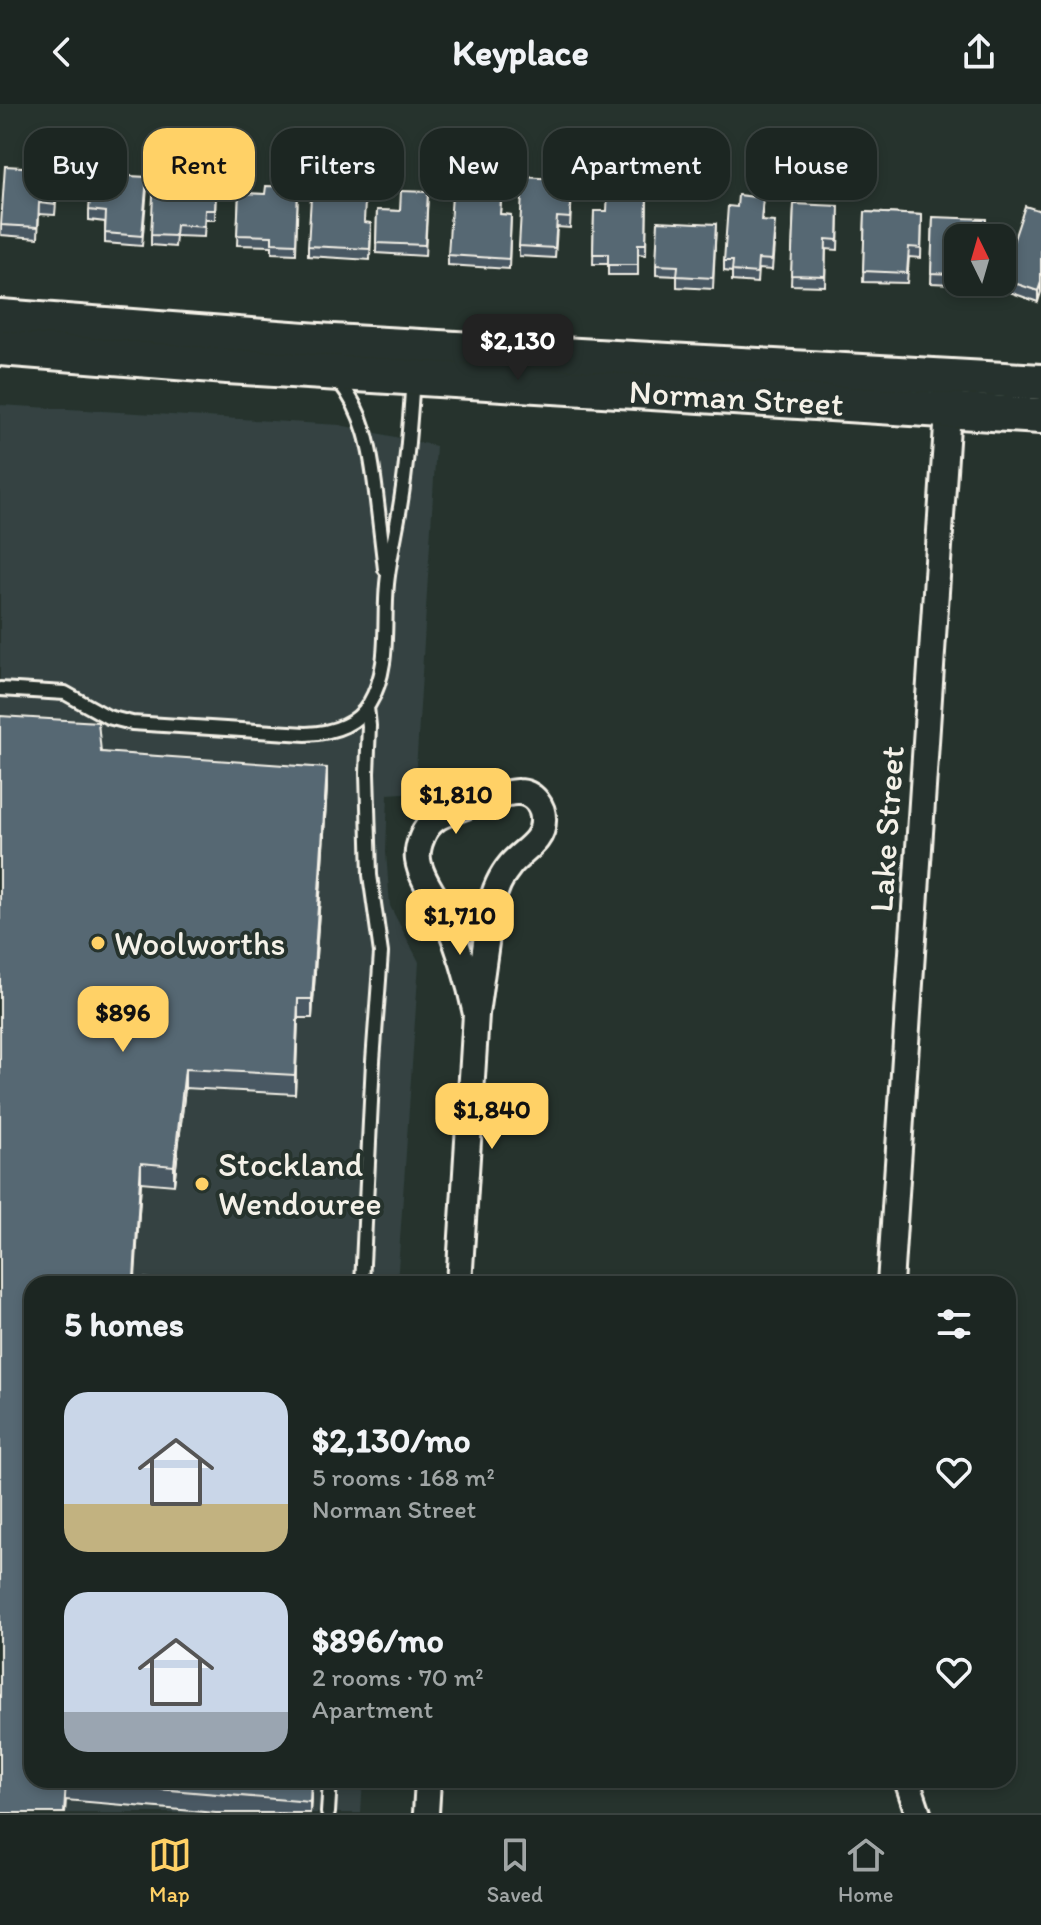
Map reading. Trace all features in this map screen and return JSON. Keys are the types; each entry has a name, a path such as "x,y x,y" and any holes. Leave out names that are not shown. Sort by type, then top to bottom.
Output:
{"main road":[{"name":"Norman Street","path":"0,317 377,345 949,394 1041,416"},
{"path":"377,345 413,377"},
{"name":"Norman Street","path":"0,348 413,377 949,394 1041,382"}],"street":[{"name":"Lake Street","path":"891,1276 949,394"},
{"path":"460,1276 476,1014 494,893 510,865 537,840 542,828 540,805 523,792 507,794 444,815 426,829 418,849 421,870 460,951 476,1014"},
{"path":"426,1813 428,1788"},
{"path":"910,1788 918,1813"}],"lane":[{"path":"332,372 353,400 365,429 387,584"},
{"path":"0,689 65,693 108,717 132,723 292,734 320,733 357,718 375,693 382,673 387,584 402,493 413,377"},
{"path":"363,1276 381,953 370,875 367,707"},
{"path":"328,1813 330,1788"}],"shaded area":[{"name":"Stockland Wendouree","path":"0,405 340,425 436,446 417,792 388,794 386,852 390,906 419,962 398,1276 24,1276 24,1788 363,1788 361,1813 0,1813"}],"building":[{"path":"5,166 24,167 24,200 55,200 55,205 39,203 38,227 1,225"},
{"path":"127,176 143,177 145,200 142,236 105,233 106,212 89,210 90,200 127,200"},
{"path":"527,177 543,178 543,200 571,200 570,218 557,217 555,248 519,246 522,200 527,200"},
{"path":"266,186 271,186 271,200 298,200 296,244 272,243 272,236 237,235 239,200 255,200 255,194 265,194"},
{"path":"404,191 420,192 420,200 428,200 425,245 376,243 377,210 400,211"},
{"path":"738,195 746,196 746,200 763,200 761,221 775,222 772,260 758,259 757,273 732,271 733,261 724,261 728,206 737,207"},
{"path":"153,200 215,200 215,210 205,210 204,227 176,225 175,236 151,235"},
{"path":"311,200 365,201 364,222 371,223 370,249 308,246"},
{"path":"452,200 501,200 500,214 511,215 509,259 448,255"},
{"path":"608,200 647,200 646,244 638,244 638,265 608,265 608,254 593,254 594,211 607,211"},
{"path":"794,204 839,206 838,240 826,239 825,276 791,275"},
{"path":"1025,206 1041,211 1041,282 1038,291 1016,284 1016,233"},
{"path":"865,212 922,215 921,248 909,247 907,273 863,271"},
{"path":"933,217 986,219 986,224 944,224 944,274 931,273"},
{"path":"658,221 716,224 713,278 677,276 678,266 656,265"},
{"path":"0,716 98,722 101,752 327,768 312,999 298,999 295,1075 185,1069 174,1166 141,1163 134,1276 24,1276 24,1788 66,1788 64,1813 0,1813"},
{"path":"147,1788 311,1788 310,1802"}],"place":[{"name":"Woolworths","path":"98,943"},
{"name":"Stockland Wendouree","path":"202,1184"}]}
